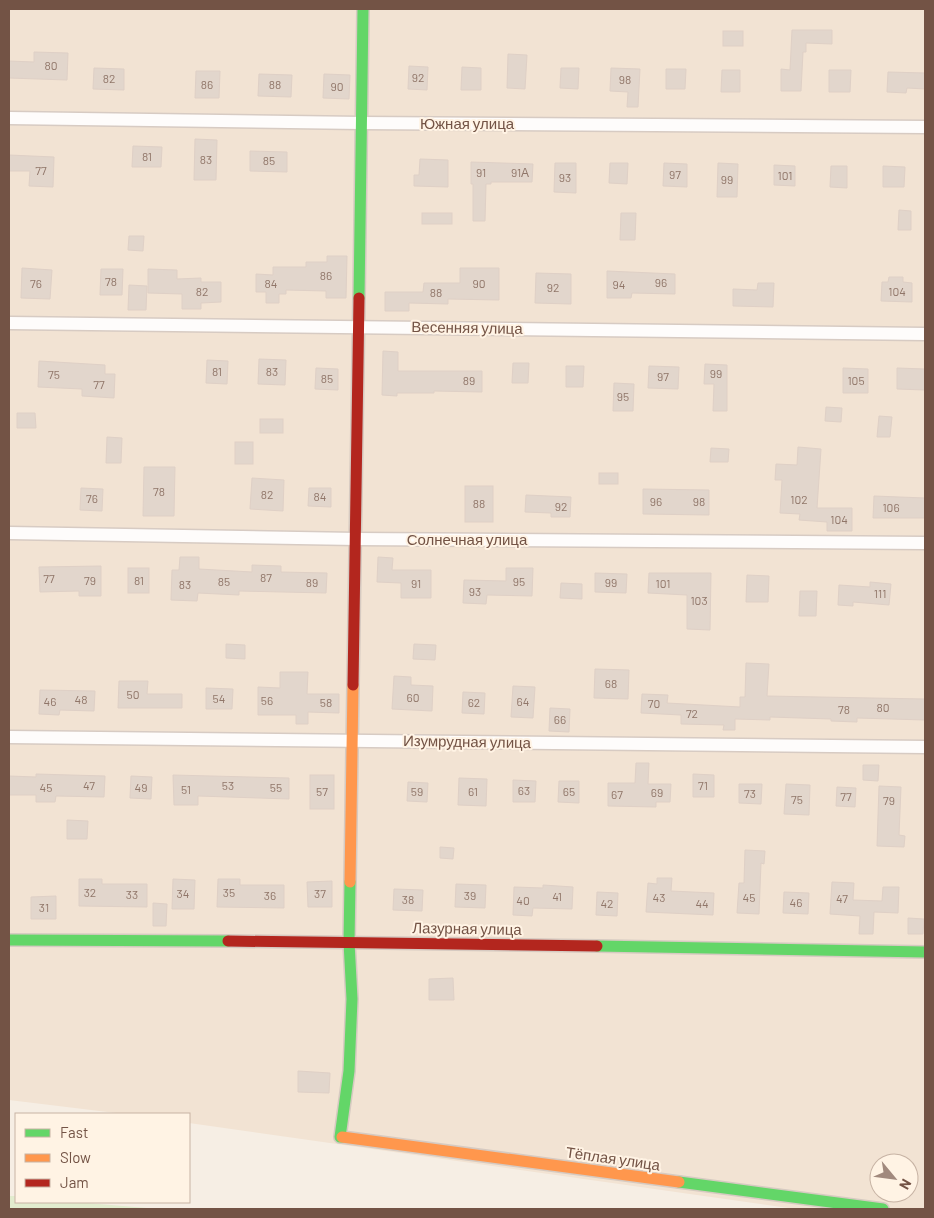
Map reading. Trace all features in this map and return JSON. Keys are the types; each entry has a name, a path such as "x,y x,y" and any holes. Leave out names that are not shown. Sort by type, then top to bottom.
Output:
{"street":[{"path":"349,942 363,9"},
{"name":"Южная улица","path":"9,118 361,123 925,127"},
{"name":"Весенняя улица","path":"9,324 357,326 925,334"},
{"name":"Солнечная улица","path":"9,533 356,539 925,543"},
{"name":"Изумрудная улица","path":"9,737 925,747"},
{"name":"Лазурная улица","path":"9,940 349,942 925,952"},
{"name":"Тёплая улица","path":"349,942 352,999 349,1071 340,1137 883,1209"}],"shaded area":[{"path":"9,9 925,9 925,1209 796,1209 190,1123 190,1113 116,1113 9,1100"}],"green space":[{"path":"9,1196 15,1196 15,1203 87,1203 159,1209 9,1209"}],"building":[{"path":"792,30 832,30 832,44 806,43 806,52 803,52 801,91 781,91 781,69 790,70"},
{"path":"723,31 743,31 743,46 723,46"},
{"path":"34,52 68,53 67,80 9,78 9,61 34,62"},
{"path":"508,54 527,55 525,89 507,88"},
{"path":"409,66 428,67 427,90 408,89"},
{"path":"462,67 481,68 481,90 461,90"},
{"path":"94,68 124,69 124,90 93,89"},
{"path":"561,68 579,68 578,89 560,88"},
{"path":"611,68 640,69 638,107 627,107 628,92 610,91"},
{"path":"666,69 686,69 685,89 666,89"},
{"path":"722,70 740,70 740,92 721,92"},
{"path":"829,70 851,70 850,92 829,92"},
{"path":"196,71 220,71 219,98 195,98"},
{"path":"888,72 925,73 925,89 907,88 906,93 887,92"},
{"path":"259,74 292,75 291,97 258,96"},
{"path":"324,74 350,75 349,99 323,98"},
{"path":"195,139 217,140 216,180 194,180"},
{"path":"133,146 162,147 161,167 132,167"},
{"path":"250,151 287,152 287,172 250,171"},
{"path":"9,155 54,157 53,187 29,186 30,171 9,171"},
{"path":"420,159 448,160 448,187 414,186 414,175 419,175"},
{"path":"471,162 533,164 532,182 491,182 491,184 486,184 485,221 473,221"},
{"path":"555,163 576,163 576,193 554,192"},
{"path":"610,163 628,163 627,184 609,183"},
{"path":"664,163 687,164 687,187 663,186"},
{"path":"718,163 738,164 737,197 717,197"},
{"path":"774,165 795,166 795,186 774,185"},
{"path":"831,166 847,166 847,188 830,187"},
{"path":"883,166 905,167 904,187 883,187"},
{"path":"899,210 911,211 911,230 898,230"},
{"path":"422,213 452,213 452,224 422,224"},
{"path":"621,213 636,213 635,240 620,240"},
{"path":"129,236 144,236 143,251 128,250"},
{"path":"327,256 347,256 346,298 326,298 326,291 286,290 286,294 279,294 279,303 266,303 266,292 256,292 256,274 273,275 273,267 306,267 306,262 327,262"},
{"path":"22,268 52,270 50,299 21,298"},
{"path":"460,268 499,268 499,300 448,299 448,304 409,303 409,311 385,311 385,292 423,292 424,283 460,283"},
{"path":"101,269 123,269 122,295 100,295"},
{"path":"148,269 177,270 177,279 201,278 201,282 221,282 221,302 201,303 201,309 182,309 182,294 148,293"},
{"path":"607,271 675,274 675,294 632,293 631,298 607,298"},
{"path":"536,273 571,274 571,304 535,303"},
{"path":"889,277 903,277 903,282 912,283 912,302 881,301 882,282 888,282"},
{"path":"758,283 774,283 773,307 733,306 733,289 757,290"},
{"path":"129,285 147,286 146,310 128,310"},
{"path":"383,351 398,352 398,371 482,371 482,392 434,391 434,393 397,393 397,396 382,395"},
{"path":"259,359 286,360 285,385 258,384"},
{"path":"207,360 228,361 227,384 206,383"},
{"path":"39,361 105,365 105,374 115,374 114,398 82,396 82,389 38,387"},
{"path":"513,363 529,363 528,383 512,383"},
{"path":"705,364 727,365 727,411 713,411 714,384 704,384"},
{"path":"566,366 584,366 583,387 566,387"},
{"path":"649,366 679,367 678,389 648,388"},
{"path":"316,368 338,369 338,390 315,389"},
{"path":"843,368 868,369 868,393 843,393"},
{"path":"897,368 925,369 925,390 897,389"},
{"path":"614,383 634,384 633,411 613,411"},
{"path":"826,407 842,408 841,422 825,421"},
{"path":"17,413 35,413 36,428 17,428"},
{"path":"879,416 892,417 890,437 877,437"},
{"path":"260,419 283,419 283,433 260,433"},
{"path":"107,437 122,438 121,463 106,463"},
{"path":"235,442 253,442 253,464 235,464"},
{"path":"798,447 821,449 817,508 852,508 852,531 827,531 827,522 799,520 800,514 780,513 782,480 775,480 776,464 797,465"},
{"path":"711,448 729,449 728,462 710,462"},
{"path":"144,467 175,467 174,516 143,516"},
{"path":"599,473 618,473 618,484 599,484"},
{"path":"252,478 284,480 283,511 250,509"},
{"path":"465,486 493,486 493,522 465,522"},
{"path":"81,488 103,489 102,511 80,510"},
{"path":"309,488 331,488 331,507 308,506"},
{"path":"643,489 709,490 709,515 643,514"},
{"path":"526,495 571,497 570,517 551,517 551,513 525,512"},
{"path":"874,496 925,498 925,518 873,518"},
{"path":"180,557 199,557 199,569 252,572 252,565 281,566 281,572 327,573 326,593 239,591 239,595 198,593 197,601 171,600 172,570 179,570"},
{"path":"378,557 393,558 392,570 431,570 431,598 401,598 401,583 377,582"},
{"path":"101,566 101,596 79,596 79,591 40,592 39,567"},
{"path":"128,568 149,568 149,593 128,593"},
{"path":"506,568 533,568 532,596 487,595 486,604 463,603 464,580 506,581"},
{"path":"595,573 627,574 626,593 595,592"},
{"path":"649,573 711,573 710,630 687,629 687,595 648,593"},
{"path":"747,575 769,576 768,602 746,602"},
{"path":"870,582 891,584 889,605 853,602 853,606 838,605 839,585 870,587"},
{"path":"561,583 582,584 582,599 560,598"},
{"path":"800,591 817,591 816,616 799,616"},
{"path":"226,644 245,645 245,659 226,658"},
{"path":"414,644 436,645 435,660 413,659"},
{"path":"746,663 769,664 767,696 925,699 925,720 857,718 857,722 831,721 831,719 770,717 770,720 735,719 735,730 723,730 724,725 681,724 681,715 641,713 642,694 668,695 667,703 740,707 740,697 745,697"},
{"path":"595,669 629,670 628,699 594,698"},
{"path":"280,672 308,672 307,694 339,694 339,713 308,712 308,724 296,724 296,715 258,715 258,687 280,688"},
{"path":"394,676 411,677 411,685 433,686 432,711 392,709"},
{"path":"119,681 148,681 147,694 182,694 182,708 118,708"},
{"path":"513,686 535,687 533,718 511,717"},
{"path":"206,688 233,689 232,709 206,709"},
{"path":"40,690 95,691 94,711 60,710 59,715 39,714"},
{"path":"463,692 485,693 484,714 462,713"},
{"path":"550,708 570,709 569,732 549,731"},
{"path":"636,763 649,763 648,784 671,784 670,802 656,802 656,807 608,806 608,783 635,783"},
{"path":"863,765 879,765 878,781 863,780"},
{"path":"36,774 105,776 104,797 56,796 55,802 36,802 36,795 9,795 9,776 36,777"},
{"path":"693,774 714,775 714,797 693,797"},
{"path":"173,775 289,778 289,799 198,796 198,805 174,805"},
{"path":"310,775 334,775 334,809 310,809"},
{"path":"131,776 152,777 151,799 130,798"},
{"path":"459,778 487,779 486,806 458,805"},
{"path":"513,780 536,781 535,802 513,802"},
{"path":"559,781 579,781 579,803 558,802"},
{"path":"408,782 428,783 427,802 407,801"},
{"path":"739,784 762,784 761,804 739,803"},
{"path":"786,784 810,785 809,815 784,814"},
{"path":"879,786 901,787 899,835 905,836 904,847 877,846"},
{"path":"837,787 856,788 855,807 836,806"},
{"path":"67,820 88,821 87,839 67,839"},
{"path":"440,847 454,848 453,859 440,858"},
{"path":"745,850 765,851 764,864 761,863 759,914 737,913 739,883 744,883"},
{"path":"657,878 672,878 671,891 714,893 713,915 646,912 648,883 657,884"},
{"path":"79,879 102,879 102,884 147,884 147,907 79,906"},
{"path":"173,879 195,880 194,909 172,909"},
{"path":"218,879 240,879 240,885 284,885 284,908 217,907"},
{"path":"332,881 332,907 308,907 307,882"},
{"path":"832,882 854,883 853,900 882,901 883,887 899,887 898,913 874,912 873,934 859,934 860,916 830,914"},
{"path":"456,884 486,885 485,908 455,907"},
{"path":"543,885 573,887 572,909 533,908 532,916 513,915 514,887 543,888"},
{"path":"394,889 423,890 422,911 393,910"},
{"path":"597,892 618,893 617,916 596,915"},
{"path":"784,892 809,893 808,914 783,913"},
{"path":"56,896 56,919 31,919 31,897"},
{"path":"153,903 167,904 166,926 153,926"},
{"path":"908,918 924,919 923,934 908,934"},
{"path":"453,978 454,1000 429,1000 429,979"},
{"path":"298,1071 330,1073 329,1093 298,1092"}],"traffic: fast":[{"path":"359,298 363,9"},
{"path":"342,1137 340,1137 349,1071 352,999 349,942 350,882"},
{"path":"9,940 228,941"},
{"path":"597,946 925,952"},
{"path":"679,1182 883,1209"}],"traffic: slow":[{"path":"350,882 353,685"},
{"path":"342,1137 679,1182"}],"traffic: jam":[{"path":"353,685 359,298"},
{"path":"228,941 597,946"}]}
